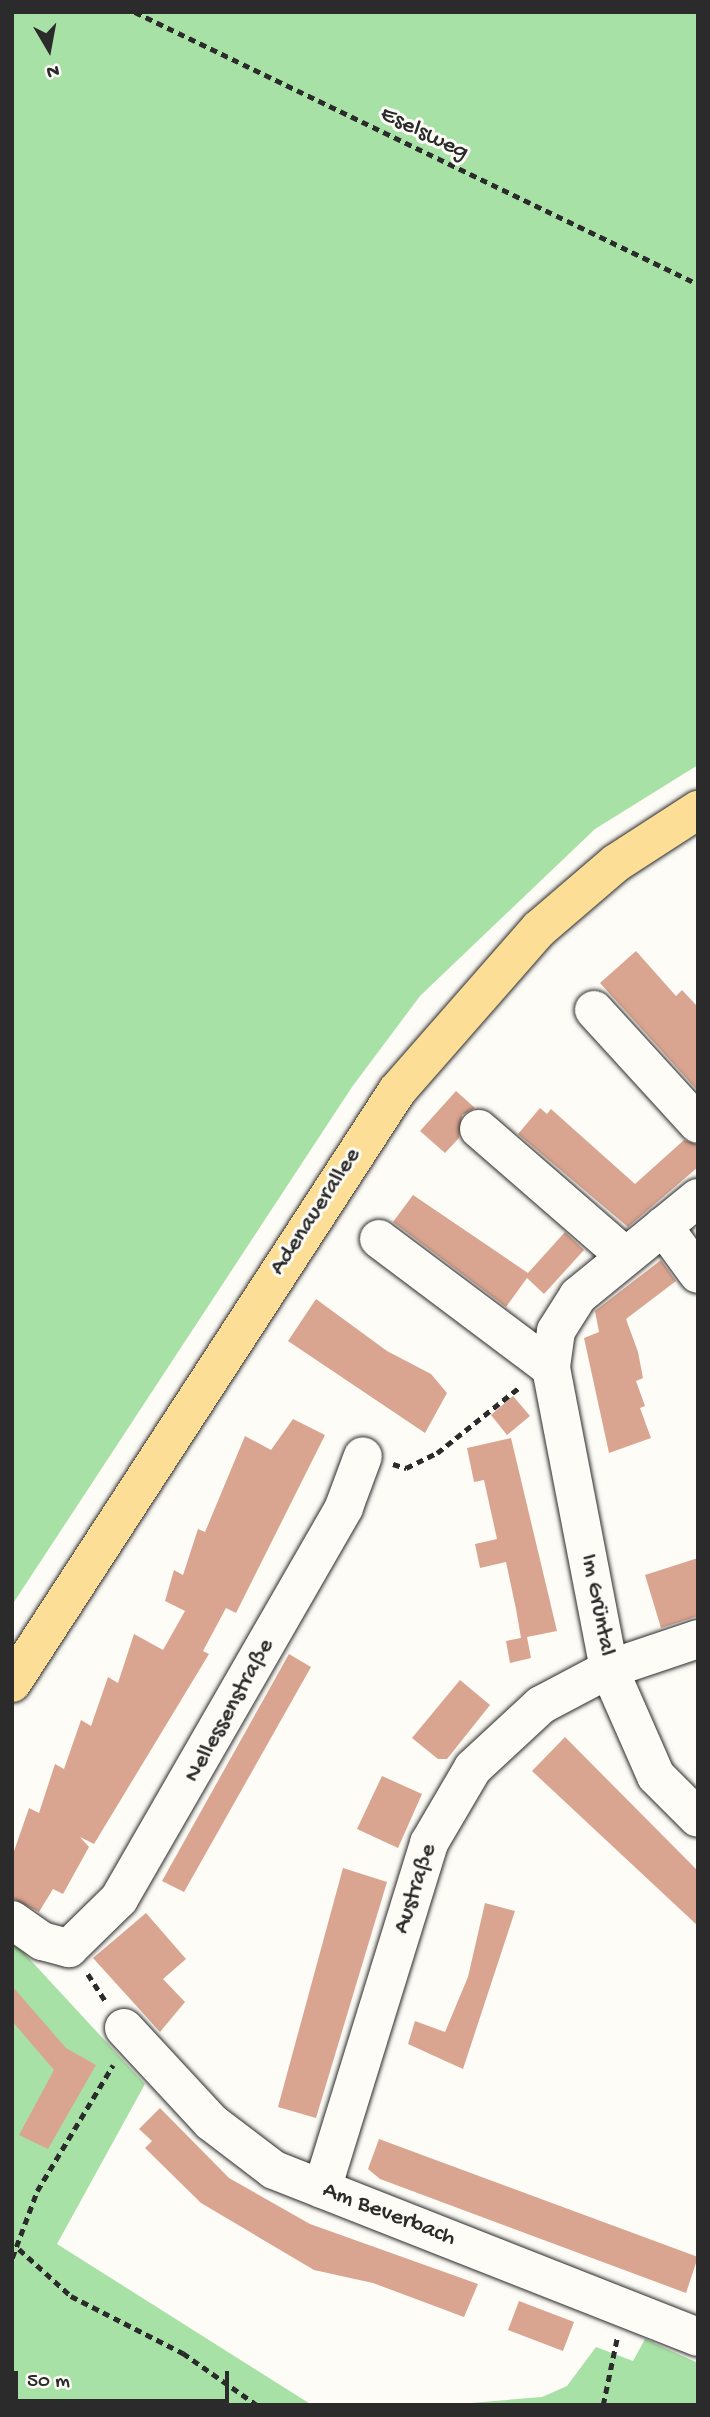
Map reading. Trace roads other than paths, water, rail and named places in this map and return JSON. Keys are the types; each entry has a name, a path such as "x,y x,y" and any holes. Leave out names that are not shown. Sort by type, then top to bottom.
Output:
{"main road":[{"name":"Adenauerallee","path":"12,1683 397,1091 540,929 616,863 698,810"}],"street":[{"path":"594,1010 698,1124"},
{"path":"479,1129 625,1256"},
{"name":"Im Grüntal","path":"698,1198 625,1256 563,1315 549,1367 609,1669 656,1776 698,1818"},
{"path":"663,1226 698,1274"},
{"path":"379,1239 549,1367"},
{"name":"Nellessenstraße","path":"12,1920 42,1941 69,1948 119,1899 193,1779 344,1507 363,1456"},
{"name":"Austraße","path":"322,2189 429,1843 473,1768 541,1705 609,1669 698,1639"},
{"name":"Am Beverbach","path":"129,2036 211,2122 274,2170 698,2337"}]}
